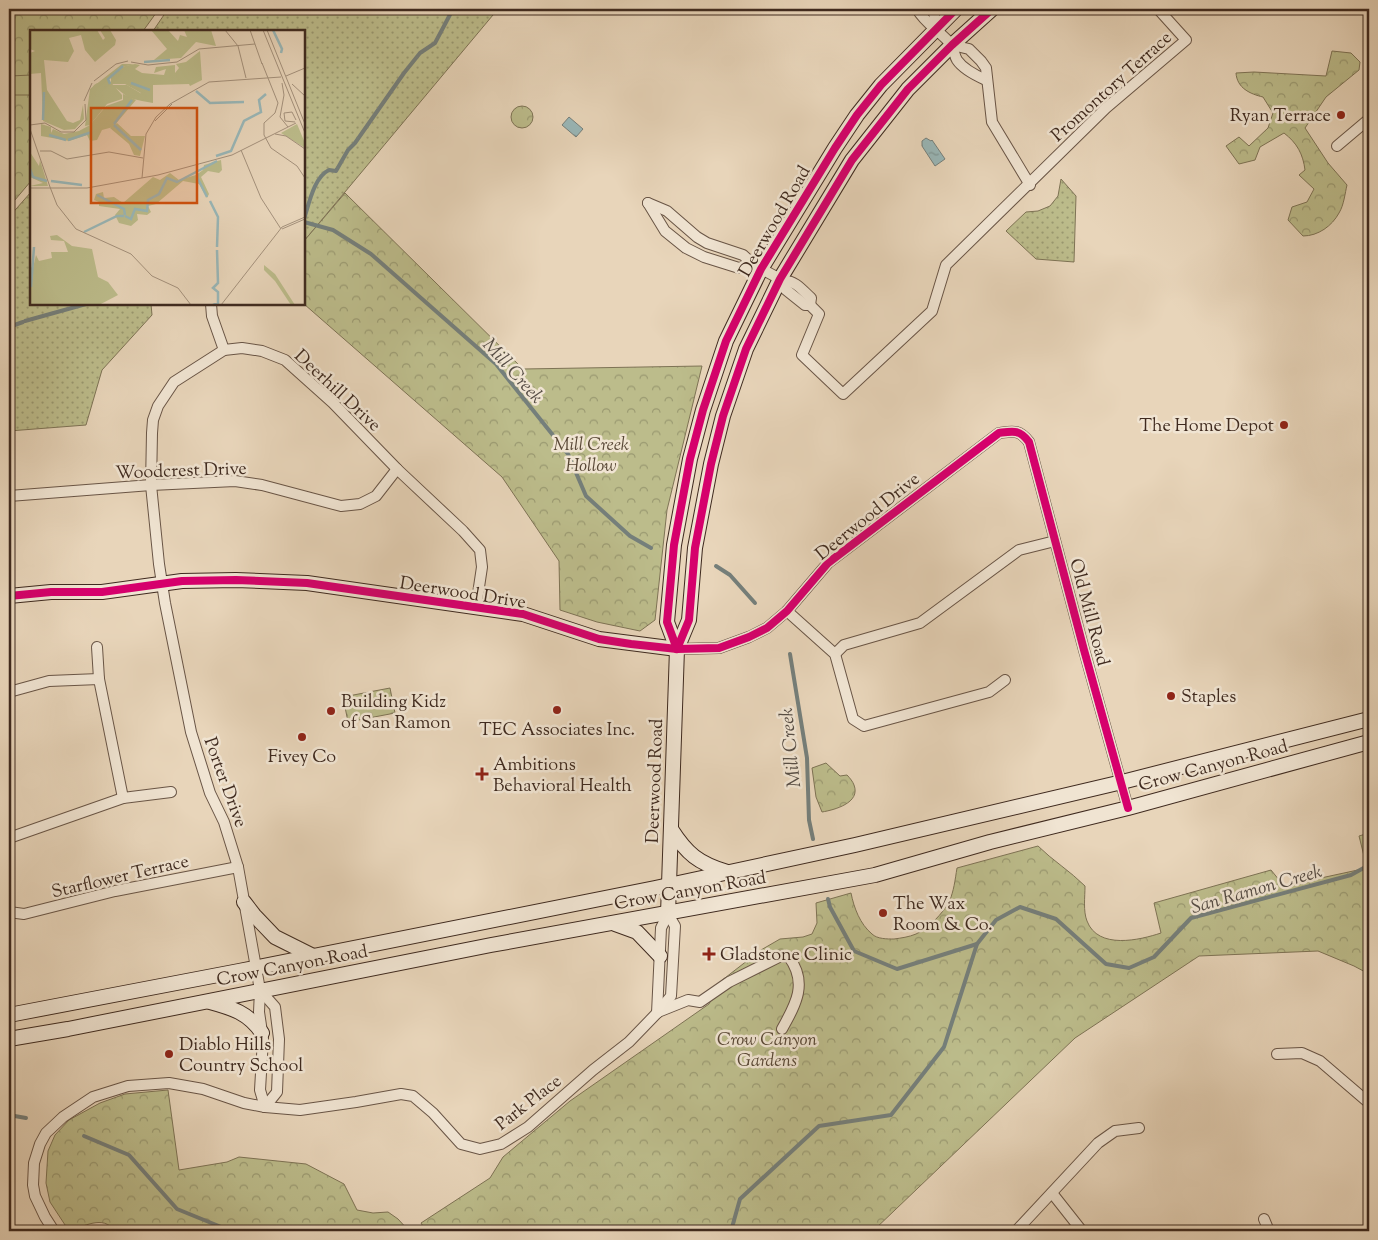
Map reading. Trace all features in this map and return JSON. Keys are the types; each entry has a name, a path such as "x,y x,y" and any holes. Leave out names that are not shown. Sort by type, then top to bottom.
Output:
{"main road":[{"name":"Deerwood Road","path":"677,649 667,622 674,545 690,459 703,410 726,341 757,267 857,115 881,85 956,9"},
{"name":"Deerwood Road","path":"668,914 677,649 689,620 696,548 704,500 723,416 746,349 782,280 852,160 908,88 992,9"},
{"name":"Deerwood Drive","path":"9,596 51,592 102,592 182,581 236,580 307,583 523,614 599,639 677,649"},
{"name":"Crow Canyon Road","path":"9,1015 313,956 727,872 1122,782 1369,719"},
{"name":"Crow Canyon Road","path":"9,1039 614,923 876,875 990,842 1128,808 1369,742"},
{"path":"671,829 683,847 692,856 709,866 727,872"},
{"path":"244,902 254,916 275,937 313,956"},
{"path":"614,923 637,932 660,956"},
{"path":"207,1001 234,1009 256,1024 262,1033"}],"street":[{"path":"917,9 924,21 936,28 952,45 958,61 977,76 986,80"},
{"path":"932,9 936,28"},
{"name":"Promontory Terrace","path":"757,267 739,268 704,257 686,248 665,231 648,203 667,211 697,237 707,243 743,255 757,267 782,280 784,289 805,305 810,305 820,314 802,354 843,394 932,311 946,265 1030,185 1106,108 1186,40 1158,9"},
{"path":"952,45 969,49 986,68 992,122 1030,185"},
{"path":"1337,146 1369,119"},
{"path":"211,305 212,316 224,350"},
{"name":"Deerhill Drive","path":"162,584 151,485 153,420 158,406 174,382 224,350 242,348 262,351 285,360 333,403 397,470 463,531 480,550 482,567 476,607"},
{"name":"Deerwood Drive","path":"677,649 719,648 767,628 787,611 828,563 998,433 1014,431"},
{"name":"Old Mill Road","path":"1014,431 1023,434 1029,442 1128,808"},
{"name":"Woodcrest Drive","path":"9,496 151,485 244,482 262,484 340,506 360,504 376,496 397,470"},
{"path":"835,654 844,645 920,623 1019,550 1055,542"},
{"name":"Porter Drive","path":"162,584 191,732 210,793 224,822 238,867 260,990"},
{"path":"787,611 835,654 852,719 864,726 989,692 1005,680"},
{"path":"96,648 99,679 123,798"},
{"path":"9,692 49,681 99,679"},
{"path":"9,838 123,798 171,792"},
{"name":"Starflower Terrace","path":"9,912 24,914 115,891 238,867"},
{"path":"668,914 660,928 657,1013 688,1000 700,1002 729,982 781,956 789,957 794,964 799,981 799,992 794,1009 782,1029"},
{"name":"Park Place","path":"54,1231 35,1196 33,1173 36,1154 46,1133 63,1117 93,1097 128,1086 169,1083 203,1089 244,1103 300,1110 401,1094 413,1096 433,1112 461,1144 480,1149 501,1144 528,1127 593,1070 629,1042 671,996 675,926 668,914"},
{"path":"260,990 259,1012 262,1033 260,1090 265,1107"},
{"path":"260,990 275,1008 279,1039 277,1092 265,1107"},
{"path":"1277,1054 1302,1053 1320,1061 1369,1103"},
{"path":"1016,1231 1098,1143 1115,1131 1139,1128"},
{"path":"1052,1193 1082,1231"},
{"path":"1264,1219 1269,1231"}],"green space":[{"path":"9,9 159,9 144,30 30,30 30,182 9,207"},
{"path":"168,9 498,9 305,240 305,30 154,30"},
{"path":"1332,51 1351,53 1360,62 1359,70 1326,97 1305,128 1328,163 1347,185 1342,206 1333,222 1319,232 1303,236 1288,220 1292,207 1307,202 1314,189 1299,175 1305,170 1299,149 1284,133 1260,147 1255,160 1239,164 1226,146 1239,137 1249,146 1268,128 1273,113 1263,97 1245,90 1239,83 1236,73 1254,72 1326,76"},
{"path":"30,75 30,95 11,95 10,76"},
{"path":"522,106 530,109 533,117 530,125 522,128 514,125 511,117 514,109"},
{"path":"1061,179 1076,196 1074,262 1036,259 1006,231 1026,212 1038,211 1050,206 1058,196"},
{"path":"30,193 30,305 151,305 152,315 102,370 86,425 9,431 9,217"},
{"name":"Mill Creek Hollow","path":"345,193 523,369 702,366 667,510 655,620 640,631 597,622 560,610 559,561 502,477 305,305 305,240"},
{"path":"390,688 395,713 348,722 343,697"},
{"path":"826,763 840,776 847,775 854,784 855,791 854,797 850,801 822,812 816,797 812,768"},
{"name":"Crow Canyon Gardens","path":"1369,833 1369,974 1318,951 1199,956 1075,1038 873,1231 426,1231 421,1223 490,1178 503,1157 570,1101 709,1004 721,981 761,950 780,939 803,937 812,934 817,923 816,903 851,893 861,921 874,936 888,939 908,937 916,934 935,920 949,902 957,868 1038,846 1085,886 1085,913 1092,930 1100,936 1110,939 1131,940 1161,933 1154,903 1271,870 1284,886 1367,868 1359,836"},
{"path":"168,1090 179,1170 227,1162 239,1157 306,1164 344,1184 357,1210 373,1213 388,1212 398,1219 409,1231 114,1231 105,1223 99,1222 69,1231 50,1202 46,1183 48,1151 55,1135 69,1120 100,1103 125,1094"}],"water":[{"path":"569,117 583,129 576,137 562,125"},
{"path":"926,138 932,140 945,159 935,166 922,146 922,141"}],"waterway":[{"path":"305,216 319,178 329,170 336,171 348,150 355,143 404,73 420,53 435,43 453,9"},
{"name":"Mill Creek","path":"305,222 333,230 371,254 496,364 568,454 586,496 630,536 651,548"},
{"path":"25,321 82,305"},
{"path":"9,327 23,322"},
{"name":"Mill Creek","path":"716,566 730,575 755,603"},
{"name":"Mill Creek","path":"790,654 807,758 809,820 813,839"},
{"name":"San Ramon Creek","path":"731,1231 740,1199 819,1126 891,1115 944,1047 977,944 996,920 1020,907 1056,919 1106,964 1129,968 1154,957 1191,918 1351,875 1369,865"},
{"name":"Mill Creek","path":"828,899 830,907 854,951 897,969 977,944"},
{"path":"9,1115 26,1118"},
{"path":"84,1136 129,1155 177,1209 231,1231"}],"cycle path":[{"path":"677,649 667,622 674,545 690,459 703,410 726,341 761,269 857,115 881,85 956,9"},
{"path":"677,649 689,620 695,548 711,464 723,416 746,349 780,279 852,160 908,89 952,45 992,9"},
{"path":"9,596 51,592 102,592 182,581 236,580 307,583 523,614 599,639 677,649 719,648 767,628 787,611 828,563 999,433 1016,432 1029,442 1128,808"}],"place":[{"name":"Ryan Terrace","path":"1341,115"},
{"name":"The Home Depot","path":"1284,425"},
{"name":"Staples","path":"1171,696"},
{"name":"TEC Associates Inc.","path":"557,710"},
{"name":"Building Kidz of San Ramon","path":"331,711"},
{"name":"Fivey Co","path":"302,737"},
{"name":"Ambitions Behavioral Health","path":"482,774"},
{"name":"The Wax Room & Co.","path":"883,913"},
{"name":"Gladstone Clinic","path":"709,954"},
{"name":"Diablo Hills Country School","path":"169,1054"}]}
